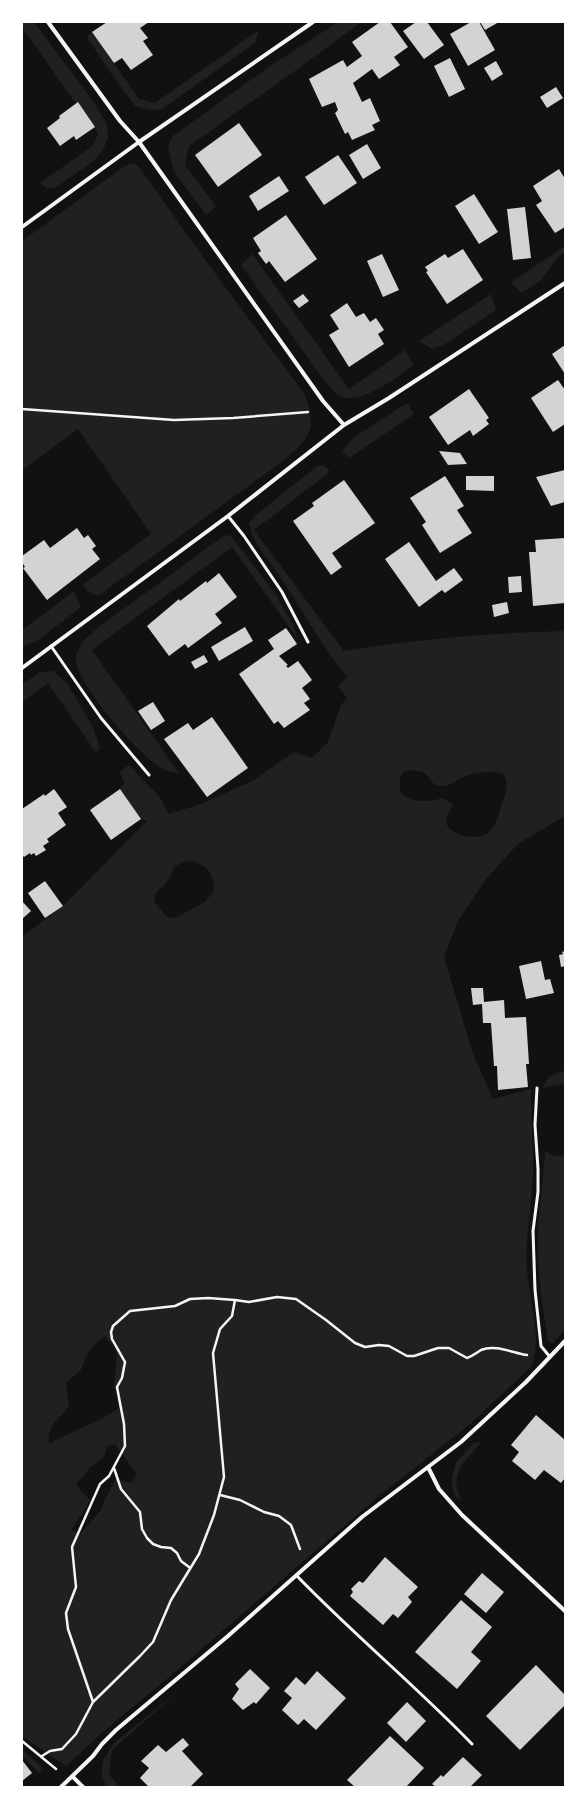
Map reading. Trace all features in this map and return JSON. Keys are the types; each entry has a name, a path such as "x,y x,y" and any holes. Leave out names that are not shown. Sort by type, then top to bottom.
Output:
{"street":[{"path":"48,22 120,120 139,142 323,401 344,425"},
{"path":"22,227 139,142 313,22"},
{"path":"22,668 228,516 344,425 395,394 565,283"},
{"path":"61,1787 116,1730 157,1698 297,1576 362,1517 461,1442 526,1382 565,1341"},
{"path":"428,1467 439,1489 462,1515 565,1611"},
{"path":"72,1776 83,1787"}],"lane":[{"path":"228,516 244,536 282,592 308,642"},
{"path":"51,646 100,718 149,775"},
{"path":"536,1088 535,1125 538,1192 533,1231 534,1284 542,1346 550,1357"},
{"path":"297,1576 445,1716 472,1744"}],"path":[{"path":"22,409 174,420 233,418 310,412"},
{"path":"93,1702 68,1629 66,1613 76,1587 72,1547 100,1484 114,1468 125,1446 124,1424 118,1387 122,1378 125,1362 112,1340 111,1332 113,1326 130,1311 175,1306 190,1299 208,1298 249,1302 277,1297 296,1299 355,1343 365,1347 380,1345 389,1346 407,1356 414,1356 438,1348 449,1348 467,1358 482,1350 497,1349 524,1355 550,1357"},
{"path":"42,1756 50,1751 62,1749 76,1734 93,1702 153,1642 171,1600 189,1567 199,1554 214,1515 224,1477 213,1353 220,1329 232,1316 235,1300"},
{"path":"114,1468 121,1489 140,1512 142,1529 147,1538 153,1544 160,1547 171,1548 177,1553 181,1561 189,1567"},
{"path":"220,1495 240,1500 264,1512 279,1516 291,1525 299,1547 310,1563"},
{"path":"22,1741 42,1756 58,1771 72,1776"}],"shaded area":[{"path":"22,22 34,22 93,101 107,124 108,137 104,148 95,160 55,188 47,188 40,183 94,145 98,133 78,103 76,104 22,27"},
{"path":"338,22 361,22 189,146 185,165 216,206 206,215 173,170 168,146 173,136 267,68"},
{"path":"259,30 255,43 162,109 152,110 135,106 87,37 92,32 139,99 155,103"},
{"path":"132,163 136,164 140,168 203,257 304,393 311,417 311,426 304,440 280,463 98,596 87,591 83,585 151,534 78,429 22,470 22,241 125,166"},
{"path":"565,246 565,252 559,256 539,282 521,293 511,282"},
{"path":"252,254 349,389 405,350 414,365 389,383 368,394 349,398 340,396 326,383 241,265"},
{"path":"491,294 496,310 447,343 432,349 419,341"},
{"path":"407,403 414,414 349,458 342,451 353,438"},
{"path":"324,465 330,472 254,530 344,651 454,637 565,631 565,818 562,818 519,843 487,878 458,921 444,957 473,1054 493,1099 531,1089 533,1174 528,1233 527,1269 536,1332 534,1357 530,1368 470,1424 379,1496 168,1678 105,1730 66,1766 22,1736 22,937 63,906 147,821 141,819 120,789 124,783 120,772 129,765 159,796 169,814 201,804 254,780 294,752 312,758 328,742 341,705 347,698 338,686 347,677 329,653 281,578 262,552 254,538 249,523 257,514 317,466","holes":["410,770 423,772 434,784 440,786 477,773 494,772 504,774 507,785 506,793 494,826 485,835 479,837 465,836 452,831 448,827 446,820 453,805 443,798 420,801 409,799 404,796 400,792 400,778 402,773","192,861 206,868 213,880 214,891 205,902 175,918 167,917 156,904 154,898 158,890 163,887 170,877 174,867 183,862","105,1336 115,1348 117,1356 114,1385 119,1408 101,1419 49,1443 52,1427 69,1406 66,1383 81,1370 91,1348","115,1444 136,1473 135,1478 130,1483 116,1479 101,1510 80,1534 71,1530 90,1500 79,1489 76,1483 84,1476 90,1467 104,1457 107,1446"]},
{"path":"225,535 231,536 277,596 294,627 297,638 232,547 92,650 179,773 167,771 143,753 111,719 85,683 78,667 76,656 77,651 82,642 100,626"},
{"path":"74,591 81,607 37,641 22,647 22,630"},
{"path":"53,671 67,683 93,727 100,748 96,753 48,683 22,702 22,685 40,672"},
{"path":"565,1070 565,1084 542,1088 549,1077"},
{"path":"545,1151 555,1156 565,1155 565,1330 552,1344 548,1341 538,1259 539,1221"},
{"path":"482,1442 464,1462 457,1477 456,1484 458,1493 463,1502 456,1497 452,1487 452,1477 456,1462 474,1443"},
{"path":"183,1687 112,1750 109,1774 119,1787 106,1787 102,1776 102,1763 113,1744"},
{"path":"22,1749 44,1769 39,1773 22,1756"}],"building":[{"path":"107,22 149,22 140,28 148,38 143,41 153,55 131,70 122,58 114,63 92,32"},
{"path":"380,22 390,22 408,47 394,57 400,65 379,79 372,69 353,83 362,102 370,98 380,121 372,125 375,130 352,140 348,132 345,134 335,113 338,110 335,102 322,107 309,79 343,60 347,67 362,56 352,42"},
{"path":"416,22 427,22 444,45 424,59 403,31"},
{"path":"471,22 479,22 495,50 468,66 450,34"},
{"path":"480,22 499,22 485,30"},
{"path":"450,58 465,89 449,97 434,66"},
{"path":"496,61 503,74 492,81 484,68"},
{"path":"556,87 563,98 547,108 540,97"},
{"path":"78,102 95,127 76,140 74,136 60,146 47,128 60,118 59,116"},
{"path":"239,123 262,155 218,187 195,155"},
{"path":"367,144 381,168 363,179 349,155"},
{"path":"338,155 357,183 324,205 305,177"},
{"path":"559,169 565,179 565,227 555,233 536,205 542,201 533,186"},
{"path":"279,176 289,191 258,211 249,196"},
{"path":"474,194 498,232 479,244 455,206"},
{"path":"525,207 531,258 513,260 507,209"},
{"path":"286,215 317,259 285,282 269,261 266,264 258,253 261,251 253,238"},
{"path":"463,249 483,280 447,304 426,272 428,271 425,267 445,254 448,258"},
{"path":"382,254 399,290 383,297 367,261"},
{"path":"303,294 309,301 299,308 293,301"},
{"path":"347,303 356,317 364,313 370,322 376,318 384,330 378,334 384,344 349,367 329,335 339,329 330,315"},
{"path":"565,345 565,374 552,354"},
{"path":"558,380 565,390 565,424 553,432 531,398"},
{"path":"469,389 489,418 486,420 489,424 473,436 470,430 448,445 429,417"},
{"path":"439,451 460,453 467,464 448,465"},
{"path":"565,470 565,502 551,506 536,477"},
{"path":"445,476 464,506 457,510 472,533 440,553 422,525 426,522 410,498"},
{"path":"466,476 494,476 494,491 466,490"},
{"path":"344,480 375,523 332,553 342,567 331,575 293,521 314,506 312,503"},
{"path":"77,528 84,538 88,535 96,546 92,549 100,559 47,600 23,568 25,567 22,562 22,556 44,540 50,548"},
{"path":"565,538 565,603 533,606 529,552 536,552 535,540"},
{"path":"409,542 436,581 454,568 463,580 445,593 442,590 419,607 385,559"},
{"path":"219,573 237,597 215,614 222,623 188,648 185,644 169,656 147,626 179,599 180,601"},
{"path":"521,576 522,592 509,593 508,577"},
{"path":"507,602 509,613 494,617 492,605"},
{"path":"245,627 253,641 219,661 211,647"},
{"path":"286,628 297,644 279,656 288,665 286,666 288,668 298,661 312,680 302,688 310,699 304,703 310,710 284,728 278,721 274,724 239,674 274,649 268,640"},
{"path":"204,655 208,662 195,669 191,662"},
{"path":"153,702 165,721 151,730 138,711"},
{"path":"212,717 248,768 207,797 164,739 188,723 193,730"},
{"path":"54,789 67,807 58,813 66,825 47,839 49,842 43,846 46,850 36,856 34,853 31,855 30,853 24,857 22,855 22,809"},
{"path":"120,789 141,819 111,840 90,810"},
{"path":"45,881 63,906 45,918 28,893"},
{"path":"22,901 31,911 22,919"},
{"path":"565,951 565,966 561,967 559,955 563,954 562,952"},
{"path":"541,961 545,980 550,979 554,993 526,999 519,966"},
{"path":"471,988 483,988 484,1002 504,1000 505,1018 526,1017 529,1064 526,1064 528,1087 498,1090 497,1066 494,1066 491,1023 483,1023 482,1004 473,1005"},
{"path":"536,1415 565,1440 565,1478 561,1483 544,1470 535,1480 512,1461 519,1452 511,1445"},
{"path":"385,1557 418,1587 408,1597 412,1602 398,1618 393,1614 383,1625 350,1596 353,1592 351,1589 359,1581 363,1583"},
{"path":"482,1573 504,1592 486,1613 464,1594"},
{"path":"461,1600 492,1627 471,1652 481,1661 457,1689 415,1652"},
{"path":"536,1665 565,1695 565,1705 520,1750 486,1716"},
{"path":"250,1669 270,1688 256,1704 254,1702 243,1710 232,1699 239,1689 235,1684"},
{"path":"317,1671 346,1698 316,1730 304,1719 298,1725 282,1710 292,1698 284,1691 296,1677 305,1685"},
{"path":"407,1702 426,1721 406,1742 387,1723"},
{"path":"390,1736 424,1768 406,1787 355,1787 347,1780"},
{"path":"183,1738 189,1745 182,1751 203,1774 190,1787 149,1787 140,1778 149,1768 141,1761 158,1745 166,1752"},
{"path":"463,1757 482,1775 470,1787 436,1787 432,1784 441,1775 443,1777"},
{"path":"22,1760 32,1773 22,1781"}]}
